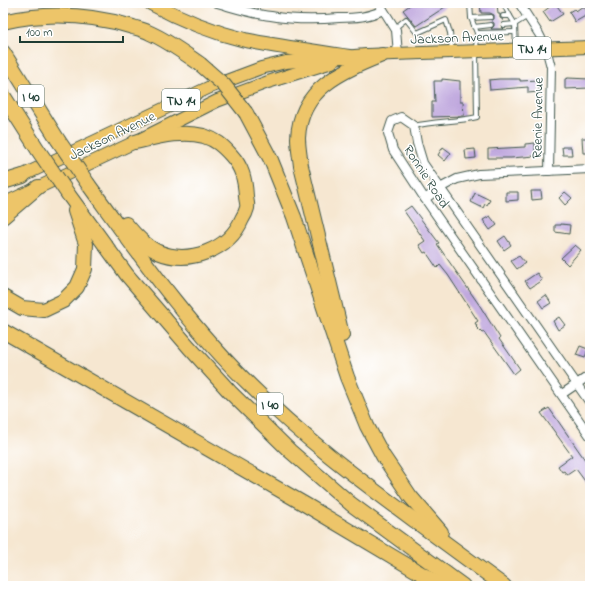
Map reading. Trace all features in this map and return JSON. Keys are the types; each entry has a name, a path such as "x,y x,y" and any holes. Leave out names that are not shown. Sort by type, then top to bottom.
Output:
{"highway":[{"path":"151,3 186,21 226,35 268,44 349,57"},
{"path":"3,22 48,16 78,15 113,21 150,33 200,64 224,85 246,113 271,160 294,217 348,377 367,426 383,456 402,485 437,528 500,583"},
{"name":"I 40","path":"3,52 58,140 99,200 163,287 203,336 250,386 308,438 357,478 500,583"},
{"path":"367,426 352,374 301,166 298,138 302,116 313,95 329,81 349,68 382,55"},
{"name":"I 40","path":"3,95 70,196 127,275 230,392 290,452 351,504 463,586"},
{"path":"3,112 36,146"},
{"path":"99,200 116,212 138,238 158,252 178,258 201,255 221,246 238,229 247,208 245,181 237,162 220,143 204,136 191,134 167,135 135,142"},
{"path":"3,182 23,176"},
{"path":"3,216 38,187"},
{"path":"3,298 22,308 44,310 62,301 77,286 85,269 86,244 70,196"},
{"path":"3,331 306,505 442,586"}],"main road":[{"name":"Jackson Avenue","path":"3,185 210,87 261,68 286,62 398,54 590,47"},
{"name":"Jackson Avenue","path":"3,204 135,142 217,101 268,82 349,57"}],"street":[{"path":"217,3 251,12 286,18 330,19 373,15 381,6 395,28 398,54"},
{"name":"Reenie Avenue","path":"519,3 546,48 551,66 549,171"},
{"name":"Ronnie Road","path":"590,403 423,163 416,143 414,126 401,117 392,121 388,133 393,150 425,199 590,436"},
{"path":"425,199 440,188 457,179 479,174 590,169"},
{"path":"562,394 590,375"}],"lane":[{"path":"414,126 432,122 477,117 477,33 471,18 470,3"},
{"path":"503,3 515,24 516,49"},
{"path":"503,16 510,16"},
{"path":"504,24 515,24 528,16"},
{"path":"471,18 491,17"},
{"path":"395,28 406,19 417,33 446,20 450,32 452,52"},
{"path":"474,27 491,25"},
{"path":"477,33 515,32"}],"building":[{"path":"413,3 442,3 445,7 416,26 403,10"},
{"path":"480,3 497,3 498,14 500,14 500,18 503,20 501,26 504,29 491,29 494,26 494,23 491,21 494,19 494,15 490,13 481,13"},
{"path":"555,3 563,14 550,22 543,12"},
{"path":"583,6 589,14 575,22 569,12 574,9 576,11"},
{"path":"442,79 460,81 460,102 463,102 464,116 432,117 432,102 435,102 434,81 442,81"},
{"path":"520,79 520,81 539,80 539,92 528,93 528,87 490,90 489,80"},
{"path":"565,79 589,79 590,88 565,89"},
{"path":"582,138 590,138 590,153 583,153"},
{"path":"535,143 535,156 488,158 488,149 525,147 525,144"},
{"path":"443,147 451,153 445,161 438,155"},
{"path":"562,147 571,147 572,155 563,155"},
{"path":"475,149 476,158 466,159 465,150"},
{"path":"531,191 541,191 542,199 532,200"},
{"path":"506,192 518,192 518,200 506,201"},
{"path":"565,192 572,198 565,205 559,198"},
{"path":"475,193 490,200 483,208 471,202"},
{"path":"411,206 439,243 437,244 480,306 500,338 499,339 520,369 514,374 484,332 482,333 476,327 477,326 475,323 478,321 448,275 440,265 437,268 419,245 425,241 404,211"},
{"path":"490,216 497,225 490,230 483,220"},
{"path":"555,225 570,225 569,234 555,232"},
{"path":"505,236 511,245 504,250 498,241"},
{"path":"575,245 581,250 568,265 561,258"},
{"path":"519,256 525,263 517,269 511,261"},
{"path":"537,273 542,280 530,288 525,281"},
{"path":"546,295 551,303 543,308 538,301"},
{"path":"559,317 565,325 558,330 553,321"},
{"path":"580,346 588,349 585,358 576,355"},
{"path":"549,408 590,467 590,488 576,469 567,475 564,471 562,472 558,466 572,456 541,413"}]}
